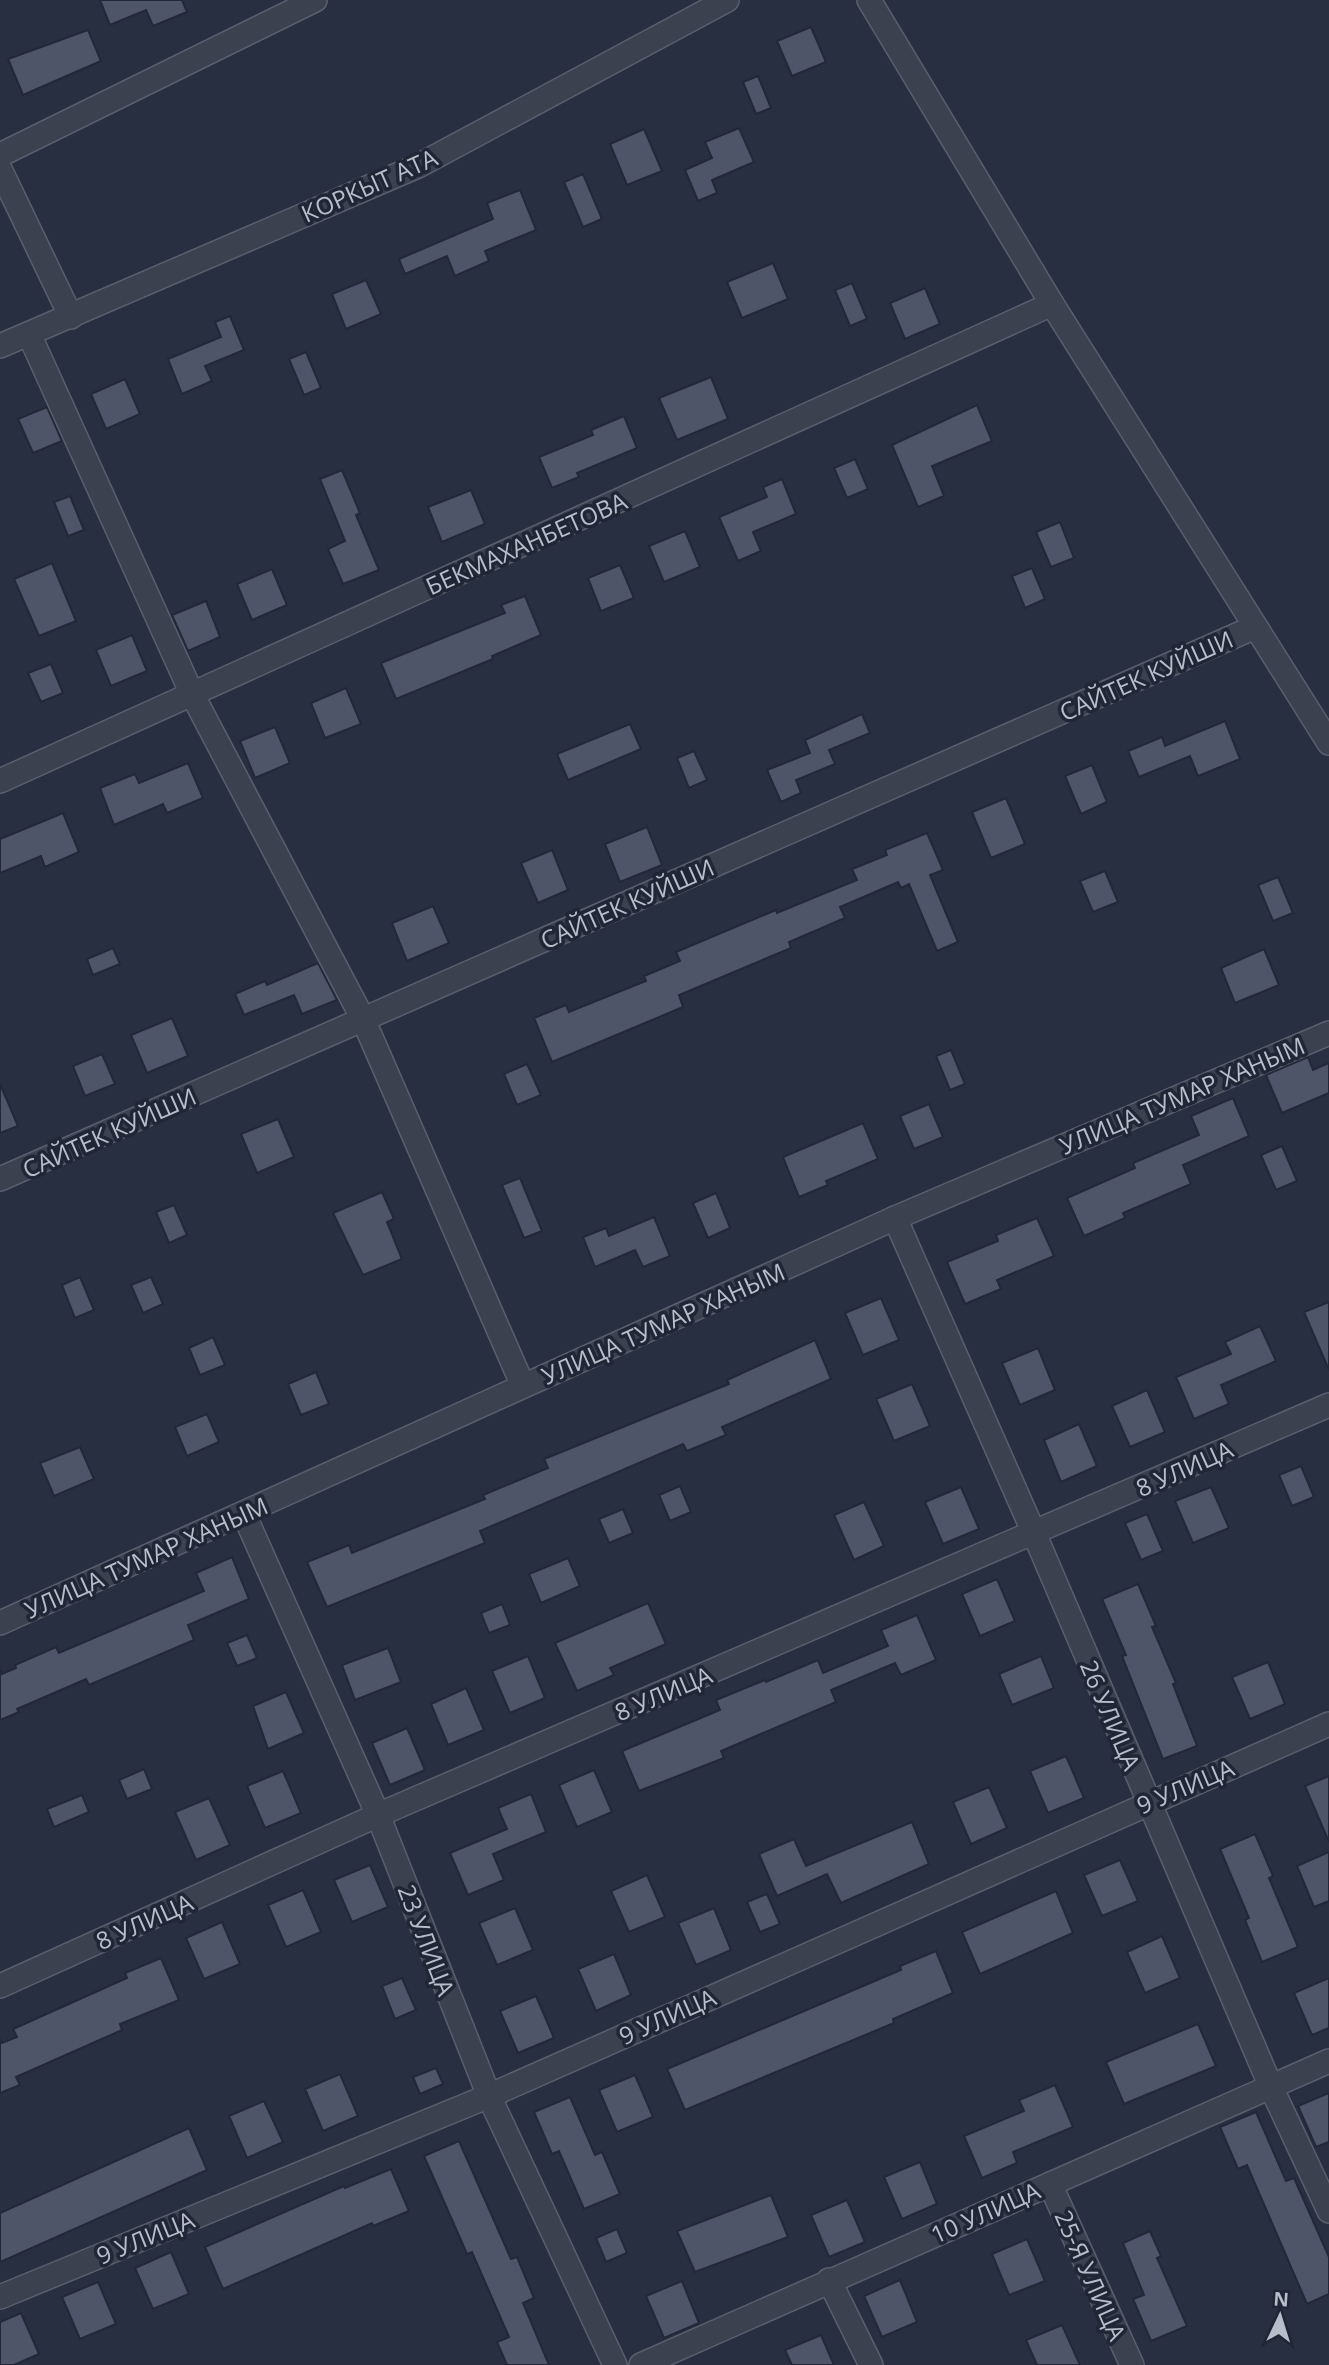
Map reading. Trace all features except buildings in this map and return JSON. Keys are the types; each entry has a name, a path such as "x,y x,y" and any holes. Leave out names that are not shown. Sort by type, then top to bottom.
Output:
{"street":[{"path":"0,155 315,0"},
{"name":"КОРКЫТ АТА","path":"0,346 418,166 727,0"},
{"path":"869,0 1052,304 1329,743"},
{"path":"0,169 71,317"},
{"name":"БЕКМАХАНБЕТОВА","path":"0,781 1052,304"},
{"path":"29,334 192,694 363,1019 523,1387"},
{"name":"САЙТЕК КУЙШИ","path":"0,1179 1255,627"},
{"name":"УЛИЦА ТУМАР ХАНЫМ","path":"0,1623 895,1218 1329,1033"},
{"name":"26 УЛИЦА","path":"895,1218 1034,1533 1271,2087 1329,2211"},
{"name":"8 УЛИЦА","path":"0,1986 378,1815 1329,1405"},
{"name":"23 УЛИЦА","path":"244,1514 378,1815 489,2096 615,2365"},
{"name":"9 УЛИЦА","path":"0,2297 489,2096 1147,1802 1329,1724"},
{"name":"10 УЛИЦА","path":"641,2365 1329,2061"},
{"name":"25-Я УЛИЦА","path":"1050,2184 1132,2365"},
{"path":"829,2280 872,2365"}]}
